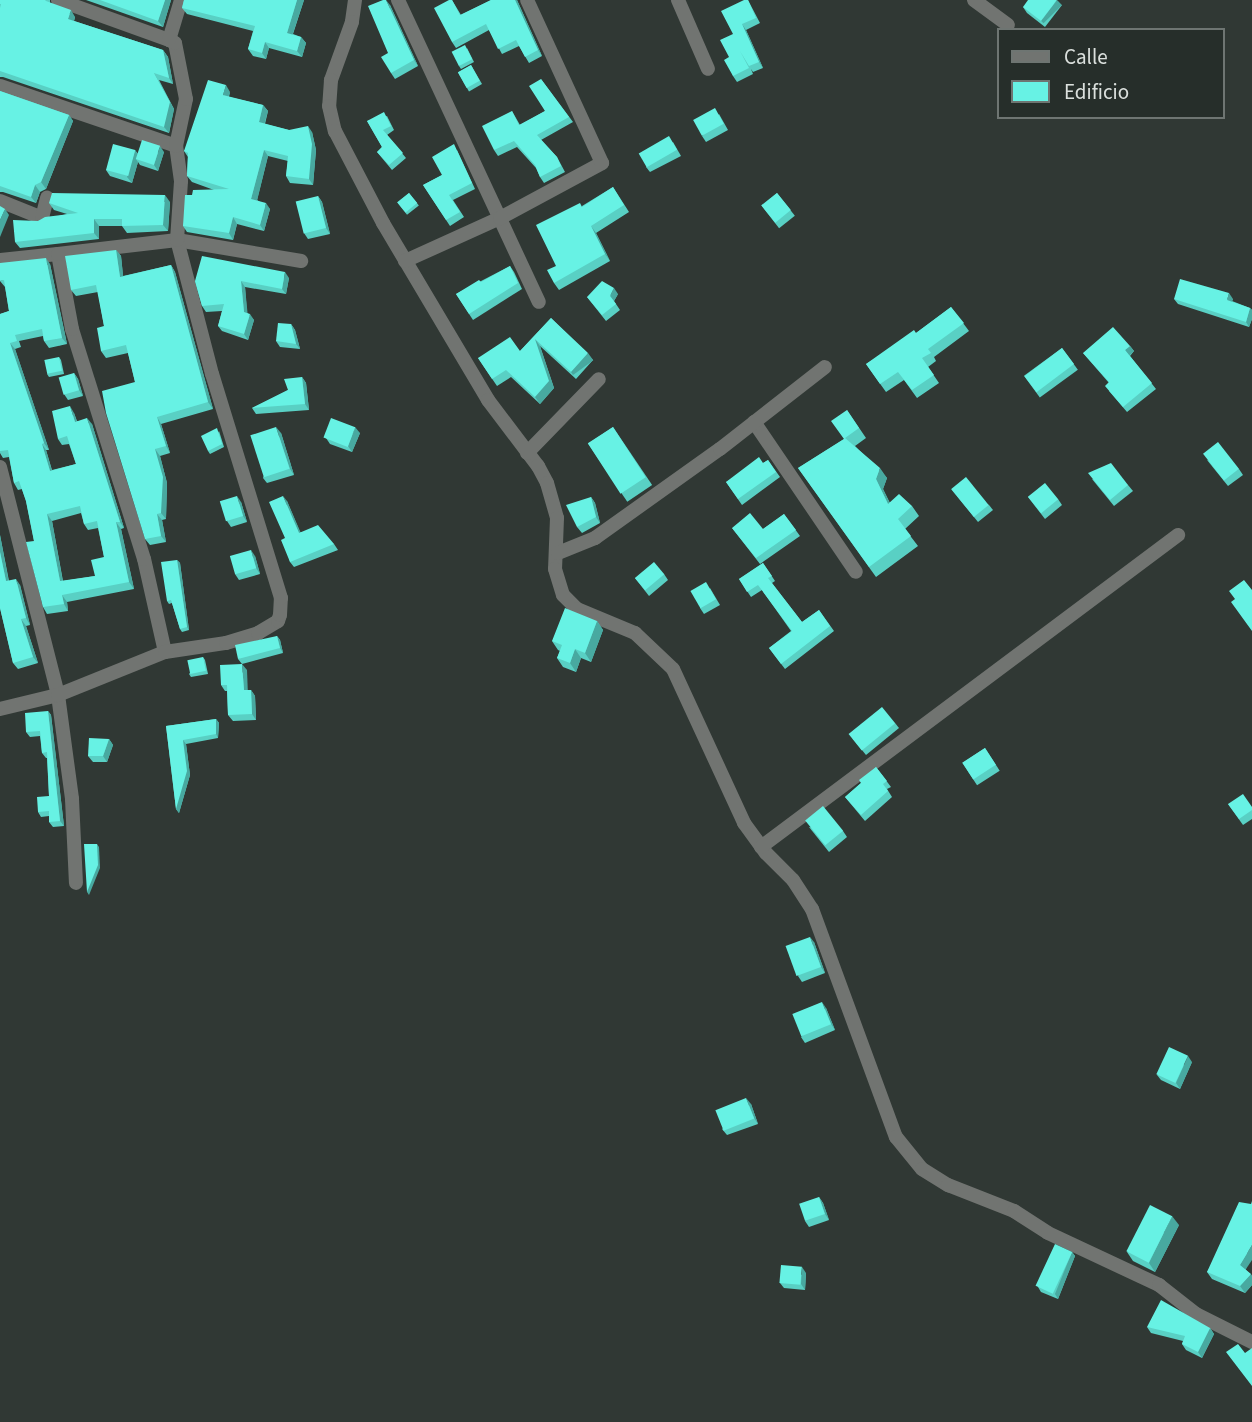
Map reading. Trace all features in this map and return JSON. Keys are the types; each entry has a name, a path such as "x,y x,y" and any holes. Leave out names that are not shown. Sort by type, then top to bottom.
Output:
{"street":[{"path":"0,709 58,695 165,652 226,643 258,634 278,621 281,604 212,374 177,240 181,181 176,146 186,99 175,43 58,0"},
{"path":"169,40 181,0"},
{"path":"355,0 352,22 331,80 332,119 361,183 488,400 538,466 554,501 558,553 556,578 570,603 586,614 635,633 673,669 736,809 761,846 793,880 820,924 889,1125 912,1159 948,1185 1005,1206 1048,1233 1158,1284 1196,1314 1252,1342"},
{"path":"398,0 539,302"},
{"path":"405,261 500,218 603,163 527,0"},
{"path":"678,0 708,69"},
{"path":"974,0 1009,25"},
{"path":"0,86 176,146"},
{"path":"0,201 42,218 47,198"},
{"path":"0,260 177,240 301,261"},
{"path":"58,254 72,329 144,559 165,652"},
{"path":"558,553 595,538 754,422 825,366"},
{"path":"527,453 600,379"},
{"path":"754,422 856,572"},
{"path":"0,467 58,695 71,786 76,883"},
{"path":"761,846 1178,535"}],"building":[{"path":"0,0 45,0 71,10 68,19 163,50 169,78 154,73 170,102 164,127 0,71"},
{"path":"100,0 165,0 158,21"},
{"path":"184,0 297,0 287,33 301,37 297,51 265,42 262,53 248,49 255,26 182,8"},
{"path":"386,0 414,60 391,73 381,57 388,53 368,6"},
{"path":"452,0 460,15 491,0 515,0 538,50 525,57 516,40 498,49 486,24 452,42 434,8"},
{"path":"748,0 756,18 742,24 759,62 749,66 740,51 749,68 733,76 724,60 729,57 720,40 733,34 721,11"},
{"path":"1028,0 1057,0 1041,21 1023,7"},
{"path":"465,45 472,59 459,66 452,52"},
{"path":"471,65 480,81 467,88 458,72"},
{"path":"541,79 569,117 537,135 557,157 561,166 540,177 535,165 514,141 494,150 482,126 512,111 519,125 545,111 529,86"},
{"path":"208,80 226,85 223,95 263,105 259,122 289,130 308,126 312,144 309,179 286,176 288,156 264,150 251,199 266,203 260,225 233,217 229,233 183,226 185,195 192,195 193,190 229,189 187,176 188,153 184,151"},
{"path":"0,91 69,115 41,182 35,185 31,197 0,186"},
{"path":"715,108 724,124 702,136 693,120"},
{"path":"384,112 391,126 383,130 403,153 389,165 377,152 382,147 367,121"},
{"path":"669,136 677,150 647,167 639,154"},
{"path":"142,140 160,146 154,165 136,159"},
{"path":"113,144 135,150 128,176 106,170"},
{"path":"454,144 472,183 449,195 460,212 446,220 423,185 442,175 432,157"},
{"path":"613,187 624,205 591,226 605,254 554,283 547,270 556,266 536,225 580,203 582,207"},
{"path":"52,193 165,195 163,225 122,226 122,219 94,219 94,233 15,242 13,220 38,221 45,217 78,213 49,203"},
{"path":"409,193 417,203 406,213 397,202"},
{"path":"777,193 791,210 775,223 761,206"},
{"path":"318,196 326,228 304,234 296,202"},
{"path":"0,206 5,209 0,220"},
{"path":"116,250 120,277 171,265 208,402 157,417 166,446 155,449 163,477 161,513 157,514 161,536 145,539 106,413 102,391 135,382 126,345 101,351 97,328 104,326 96,285 71,290 65,256"},
{"path":"202,256 285,272 282,289 241,281 244,312 250,314 244,334 218,326 224,304 202,306 195,281"},
{"path":"46,258 62,338 44,341 42,329 15,335 17,341 10,343 44,443 42,444 50,471 76,464 67,436 58,439 52,411 70,406 75,422 87,418 120,522 116,522 129,582 62,595 64,604 43,607 26,542 34,541 26,501 19,481 14,483 8,450 0,451 0,314 9,311 4,280 0,281 0,263","holes":["80,506 84,524 97,521 104,557 91,560 95,576 60,581 47,514"]},
{"path":"510,266 518,283 469,314 456,294"},
{"path":"1180,279 1229,293 1227,300 1250,308 1246,322 1174,299"},
{"path":"602,281 614,288 610,296 616,304 602,315 587,297"},
{"path":"951,307 964,323 928,349 931,353 922,358 934,375 912,390 898,372 880,384 866,364 914,330 916,333"},
{"path":"551,318 588,353 571,372 535,339 549,381 535,397 506,370 492,379 478,358 510,337 520,351"},
{"path":"278,323 291,324 296,344 276,341"},
{"path":"1113,327 1130,346 1125,350 1152,383 1123,407 1105,386 1109,382 1083,353"},
{"path":"1062,348 1074,364 1037,392 1024,376"},
{"path":"59,357 62,371 47,374 44,360"},
{"path":"74,373 79,390 64,395 59,377"},
{"path":"302,377 305,404 252,408 288,390 284,379"},
{"path":"847,410 859,428 845,438 880,468 876,479 888,504 899,494 912,506 898,519 911,536 869,567 798,468 844,439 831,421"},
{"path":"331,418 355,427 348,447 323,438"},
{"path":"276,427 290,469 264,477 250,435"},
{"path":"613,427 646,477 621,494 588,443"},
{"path":"217,428 222,444 208,451 201,436"},
{"path":"1218,442 1239,469 1224,480 1203,454"},
{"path":"759,457 763,463 768,460 776,472 738,499 726,482"},
{"path":"1111,463 1128,485 1110,500 1088,473"},
{"path":"966,477 989,505 974,517 951,489"},
{"path":"1045,483 1058,499 1041,513 1028,497"},
{"path":"237,496 243,516 226,521 220,501"},
{"path":"283,496 299,533 318,525 334,544 290,562 281,540 285,538 269,502"},
{"path":"591,497 596,517 577,527 566,505"},
{"path":"750,513 763,529 784,514 796,530 756,558 732,528"},
{"path":"251,550 256,568 235,574 230,556"},
{"path":"0,552 6,581 16,579 26,618 21,619 33,657 13,663 0,608"},
{"path":"177,560 187,627 180,629 171,600 167,601 161,562"},
{"path":"654,562 664,574 645,590 635,578"},
{"path":"763,563 772,576 768,578 802,622 819,610 830,626 781,664 769,648 792,631 758,585 747,592 739,579"},
{"path":"1244,580 1252,590 1252,631 1231,602 1235,599 1229,591"},
{"path":"706,582 716,599 700,608 690,591"},
{"path":"565,608 597,621 585,653 575,649 570,663 557,658 562,645 552,641"},
{"path":"277,636 280,648 238,659 235,645"},
{"path":"203,657 206,671 190,674 187,660"},
{"path":"242,664 244,690 251,690 252,714 228,715 227,685 221,685 220,665"},
{"path":"882,707 895,723 862,750 849,734"},
{"path":"48,711 60,821 49,822 49,811 38,812 37,797 49,796 47,752 42,753 40,731 26,732 25,713"},
{"path":"216,719 216,734 183,740 187,771 176,809 166,726"},
{"path":"89,738 109,739 103,756 88,756"},
{"path":"985,748 996,765 973,779 962,763"},
{"path":"876,767 887,781 883,784 888,791 861,815 845,797 861,783 859,780"},
{"path":"1243,794 1252,810 1239,819 1228,804"},
{"path":"823,806 843,831 825,845 805,820"},
{"path":"84,844 97,844 98,865 87,892"},
{"path":"810,937 821,967 797,976 786,946"},
{"path":"822,1002 831,1024 801,1036 792,1014"},
{"path":"1169,1047 1188,1056 1175,1083 1156,1074"},
{"path":"746,1098 754,1118 724,1131 715,1110"},
{"path":"819,1197 825,1214 805,1221 799,1204"},
{"path":"1252,1201 1252,1245 1240,1265 1251,1274 1240,1286 1207,1272 1239,1202 1251,1204"},
{"path":"1150,1205 1172,1216 1149,1263 1126,1251"},
{"path":"1055,1244 1072,1252 1053,1294 1036,1286"},
{"path":"781,1265 802,1267 800,1285 779,1283"},
{"path":"1161,1300 1210,1328 1198,1352 1182,1344 1185,1336 1147,1327"},
{"path":"1238,1344 1245,1353 1252,1348 1252,1386 1226,1352"}]}
